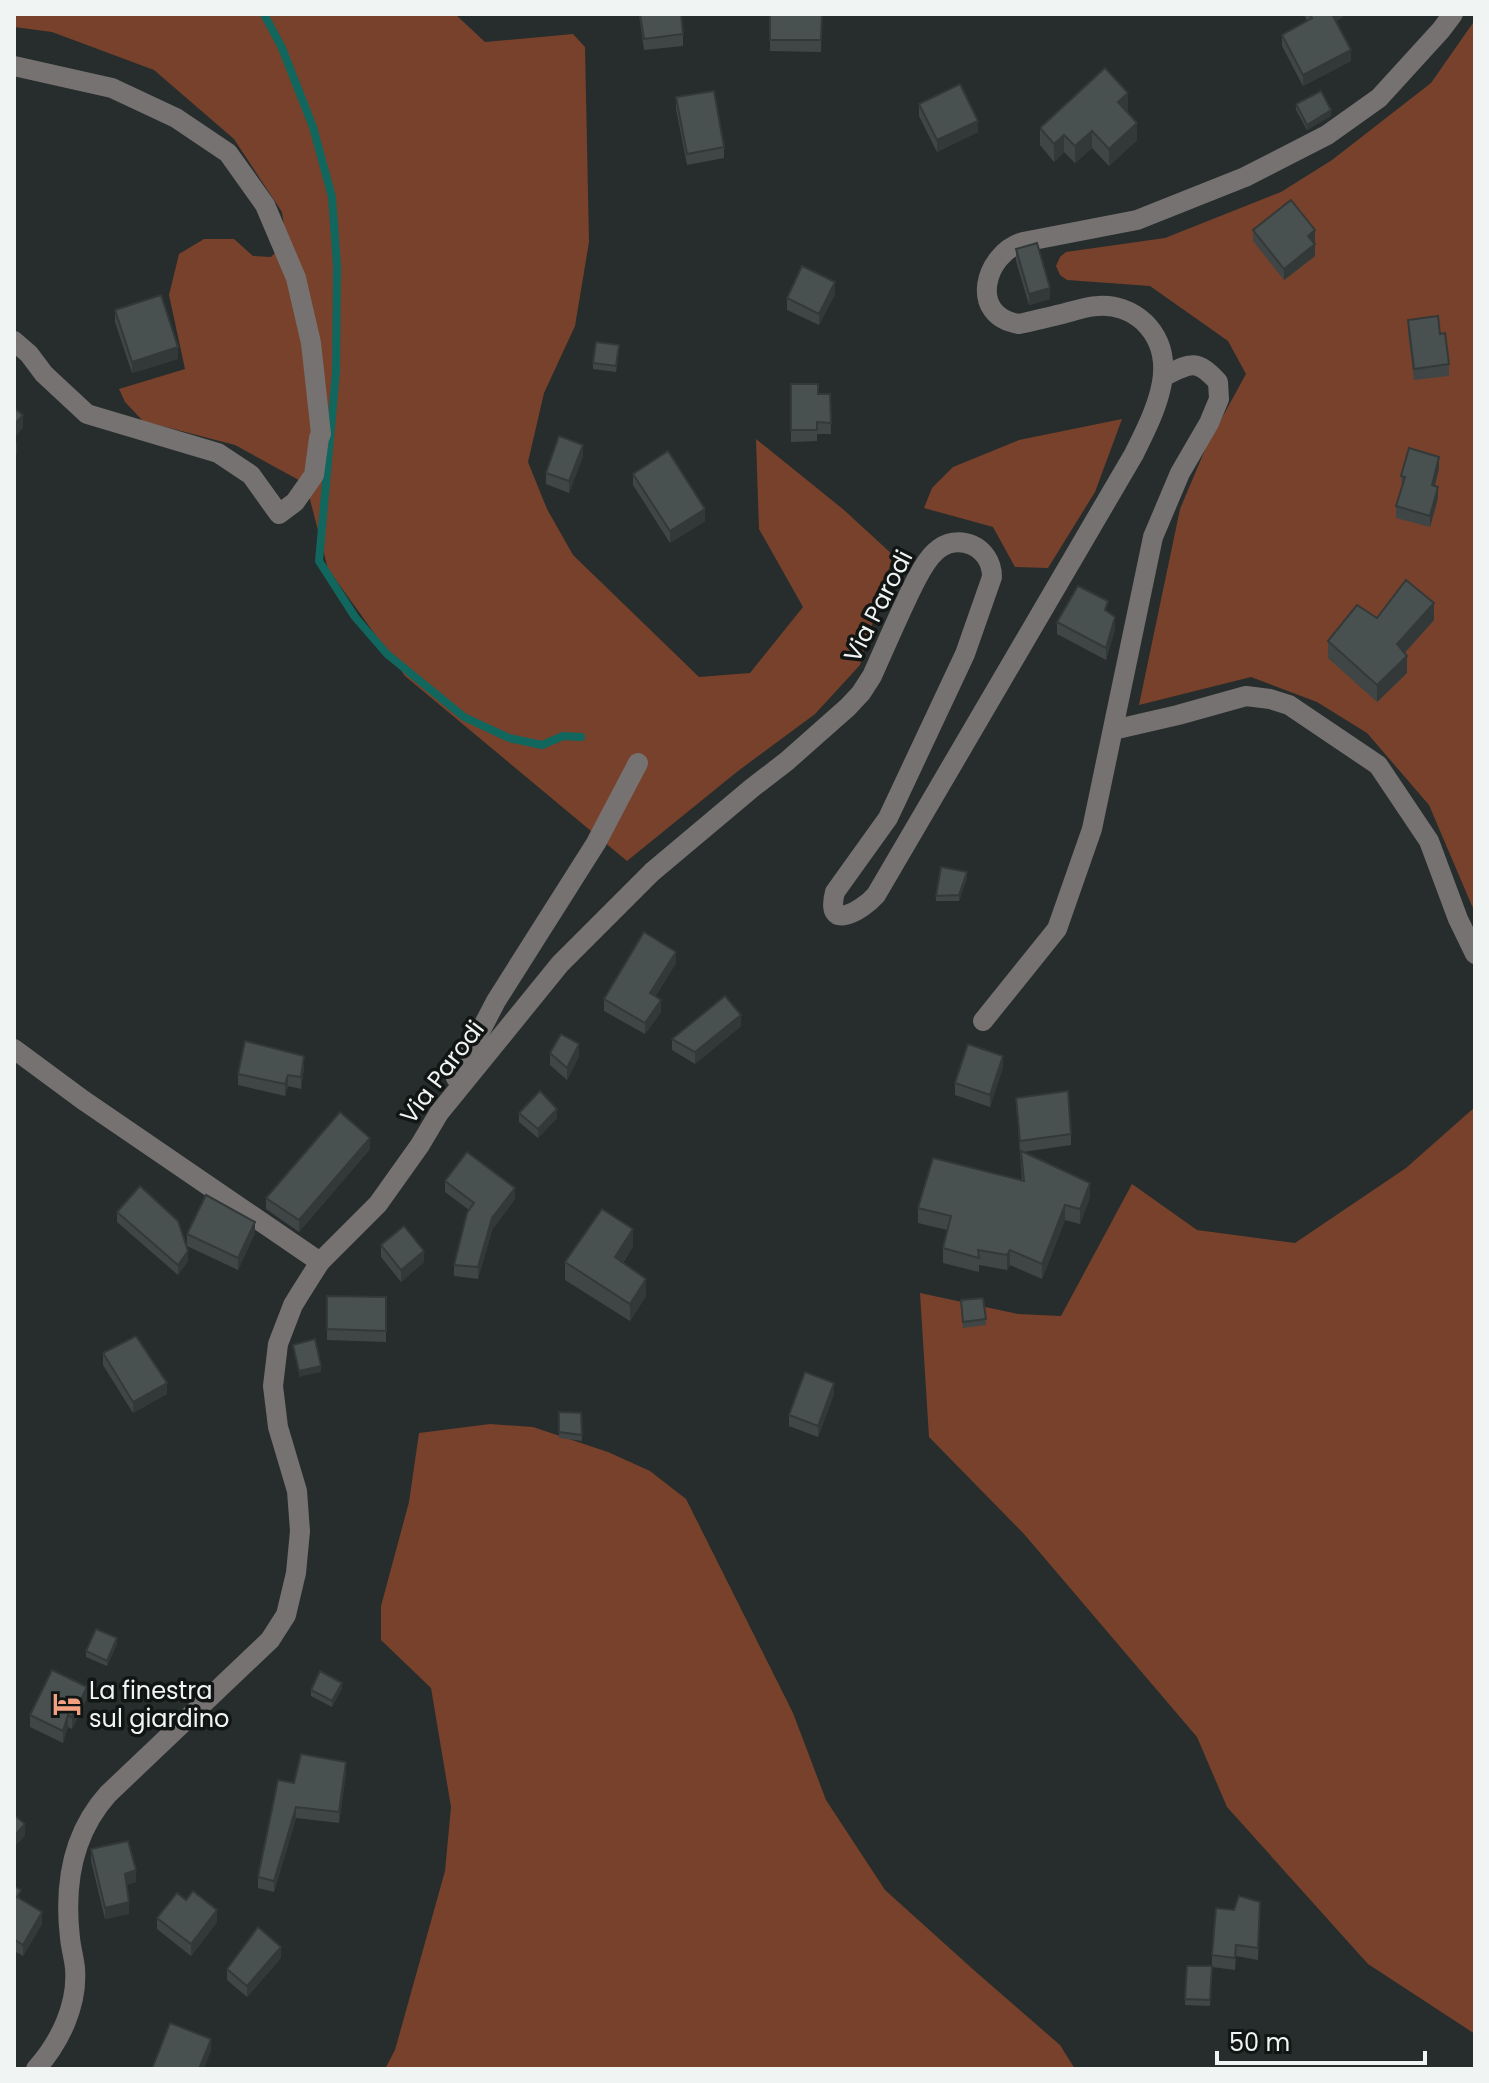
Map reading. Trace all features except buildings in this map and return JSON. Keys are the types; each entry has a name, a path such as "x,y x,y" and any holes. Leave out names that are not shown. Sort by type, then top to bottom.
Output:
{"street":[{"name":"Via Parodi","path":"36,2069 57,2041 74,1991 69,1893 71,1868 85,1825 108,1794 270,1640 286,1615 296,1573 300,1531 297,1491 278,1427 273,1386 283,1329 293,1305 320,1262 378,1204 439,1113 560,964 652,872 787,761 861,693 925,564 942,546 952,543 971,545 987,555 992,577 965,654 888,818 835,892 833,905 838,915 844,916 870,902 1134,454 1152,417 1163,377 1164,361 1157,339 1141,319 1114,307 1098,306 1019,324 1009,323 994,312 986,290 996,262 1014,245 1023,242 1137,220 1245,177 1327,135 1379,98 1453,14"},
{"path":"14,66 112,88 176,118 228,153 265,205 296,278 311,343 321,434 314,475 295,502 279,514 251,475 218,453 87,414 14,341"},
{"path":"983,1021 1057,929 1092,829 1153,537 1180,473 1219,399 1218,382 1205,368 1188,364 1163,377"},
{"path":"1113,730 1246,696 1289,705 1378,765 1429,841 1458,919 1475,954"},
{"path":"439,1113 496,1001 596,843 638,763"},
{"path":"14,1049 83,1100 320,1262"}],"shaded area":[{"path":"14,14 455,14 485,42 573,34 585,47 589,242 575,326 544,393 528,462 547,509 573,555 699,677 750,673 803,607 759,529 756,439 844,510 893,555 860,665 815,714 738,771 627,861 405,676 328,569 306,484 235,445 143,421 125,402 119,389 185,369 169,295 179,254 204,239 234,239 253,256 271,257 286,241 282,212 234,139 154,70 52,32 14,27"},
{"path":"1475,20 1475,913 1429,805 1367,733 1317,702 1251,677 1139,705 1180,509 1207,445 1246,374 1228,341 1150,286 1067,280 1060,275 1056,266 1066,252 1165,238 1281,192 1332,160 1431,83"},
{"path":"1122,419 1095,492 1048,568 1015,567 993,527 924,508 932,488 953,467 1019,440"},
{"path":"1475,1107 1475,2034 1368,1964 1227,1807 1197,1737 1024,1534 929,1437 920,1293 1018,1314 1061,1316 1132,1184 1197,1230 1295,1243 1406,1168"},
{"path":"490,1424 533,1427 608,1452 650,1471 686,1499 793,1713 826,1800 885,1890 1060,2045 1075,2069 385,2069 395,2050 445,1871 451,1807 431,1688 381,1640 381,1606 409,1502 419,1433"}],"waterway":[{"path":"264,14 282,48 313,127 332,197 337,266 336,372 319,561 355,617 387,654 464,717 509,738 542,745 563,736 581,737"}],"place":[{"name":"La finestra sul giardino","path":"67,1704"}]}
